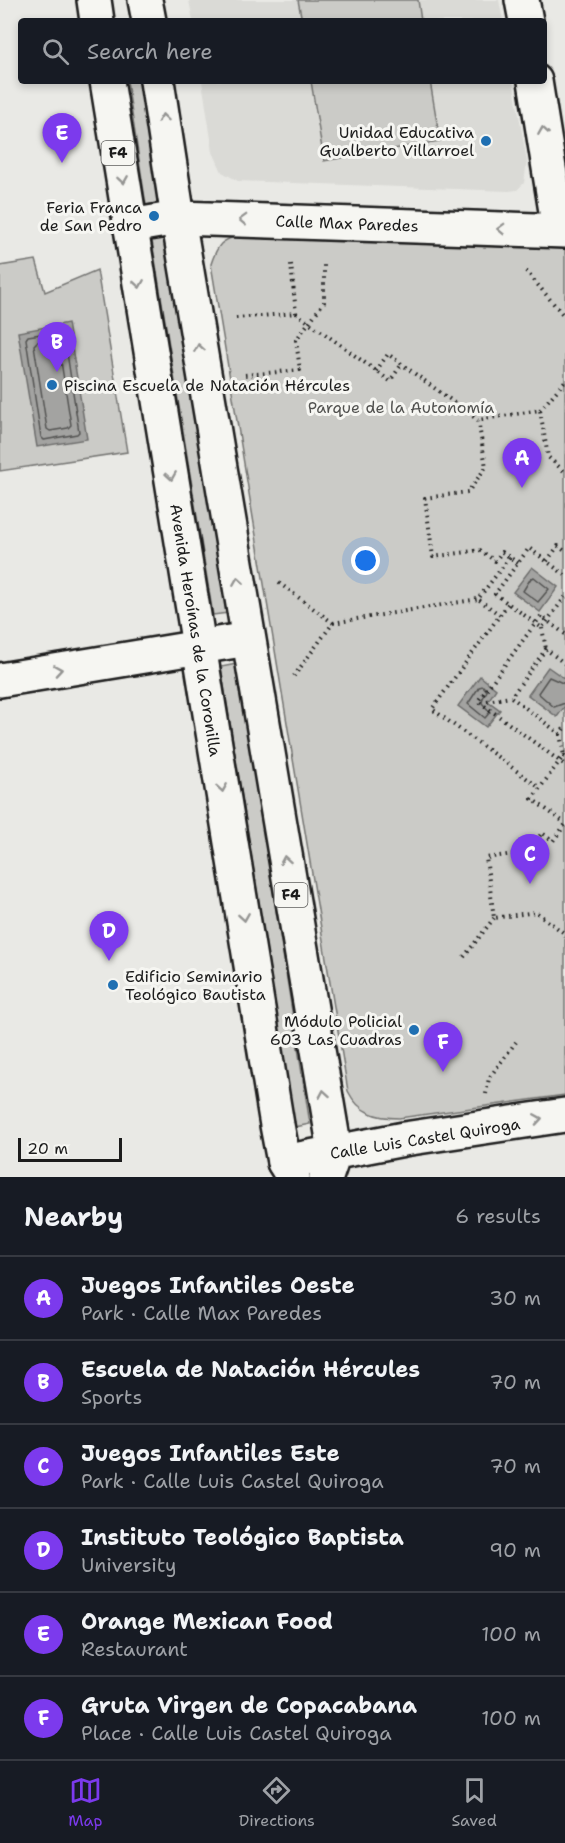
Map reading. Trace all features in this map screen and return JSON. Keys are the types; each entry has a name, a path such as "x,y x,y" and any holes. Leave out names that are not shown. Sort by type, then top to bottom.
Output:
{"main road":[{"path":"94,0 97,18"},
{"path":"146,0 149,18"},
{"path":"522,0 525,18"},
{"name":"Avenida Heroínas de la Coronilla","path":"107,84 198,647 288,1169"},
{"name":"F4","path":"157,84 177,218 335,1168"},
{"path":"536,84 562,231"},
{"name":"Calle Max Paredes","path":"130,226 177,218 562,231"},
{"path":"0,680 248,639"},
{"name":"Calle Luis Castel Quiroga","path":"288,1169 335,1168 404,1139 565,1115"}],"path":[{"path":"291,264 296,313"},
{"path":"245,375 300,370 296,340 324,302 324,265"},
{"path":"526,271 565,317"},
{"path":"236,318 296,313 390,381 402,363"},
{"path":"376,371 388,354 478,420 486,467 468,492 425,498 433,557 480,550 495,561 502,552 518,563"},
{"path":"478,420 540,410 565,381"},
{"path":"540,410 548,457 565,472"},
{"path":"547,561 558,546 565,552"},
{"path":"565,575 529,548 495,594 542,628 546,650 565,664"},
{"path":"294,676 333,623 478,599 510,557"},
{"path":"279,583 333,623"},
{"path":"542,628 565,597"},
{"path":"478,599 500,615"},
{"path":"508,604 432,709 540,788"},
{"path":"565,634 541,616 478,701 565,765"},
{"path":"511,698 546,650"},
{"path":"487,701 511,698 560,734 564,756 532,799 565,824 553,841 542,833 527,852 486,858 494,918"},
{"path":"560,734 565,727"},
{"path":"464,957 494,918 536,912 564,933 565,938"},
{"path":"484,1101 489,1078 516,1042"}],"shaded area":[{"path":"189,0 499,0 502,18 192,18"},
{"path":"202,84 514,84 527,161 524,183 517,190 509,191 238,181 222,172 213,152"}],"green space":[{"path":"298,0 418,0 421,18 301,18"},
{"path":"127,84 142,84 161,202 146,205"},
{"path":"311,84 430,84 440,141 324,161"},
{"path":"166,233 228,613 213,615 151,235"},
{"name":"Parque de la Autonomía","path":"241,234 565,249 565,1095 399,1118 369,1113 357,1104 348,1091 211,264 221,244"},
{"path":"36,260 45,292 97,270 127,452 0,471 0,266"},
{"path":"237,664 310,1124 295,1127 221,667"}],"water":[{"name":"Piscina Escuela de Natación Hércules","path":"68,323 87,439 37,447 18,332"},
{"path":"532,567 558,587 540,612 513,592"},
{"path":"548,667 565,679 565,706 557,717 528,695"},
{"path":"480,676 496,689 488,701 500,710 486,727 458,706"}],"place":[{"name":"Unidad Educativa Gualberto Villarroel","path":"486,141"},
{"name":"Orange Mexican Food","path":"62,163"},
{"name":"Feria Franca de San Pedro","path":"154,216"},
{"name":"Escuela de Natación Hércules","path":"57,372"},
{"name":"Piscina Escuela de Natación Hércules","path":"52,385"},
{"name":"Juegos Infantiles Oeste","path":"522,488"},
{"name":"Juegos Infantiles Este","path":"530,884"},
{"name":"Instituto Teológico Baptista","path":"109,961"},
{"name":"Edificio Seminario Teológico Bautista","path":"113,985"},
{"name":"Módulo Policial 603 Las Cuadras","path":"414,1030"},
{"name":"Gruta Virgen de Copacabana","path":"443,1072"}]}
